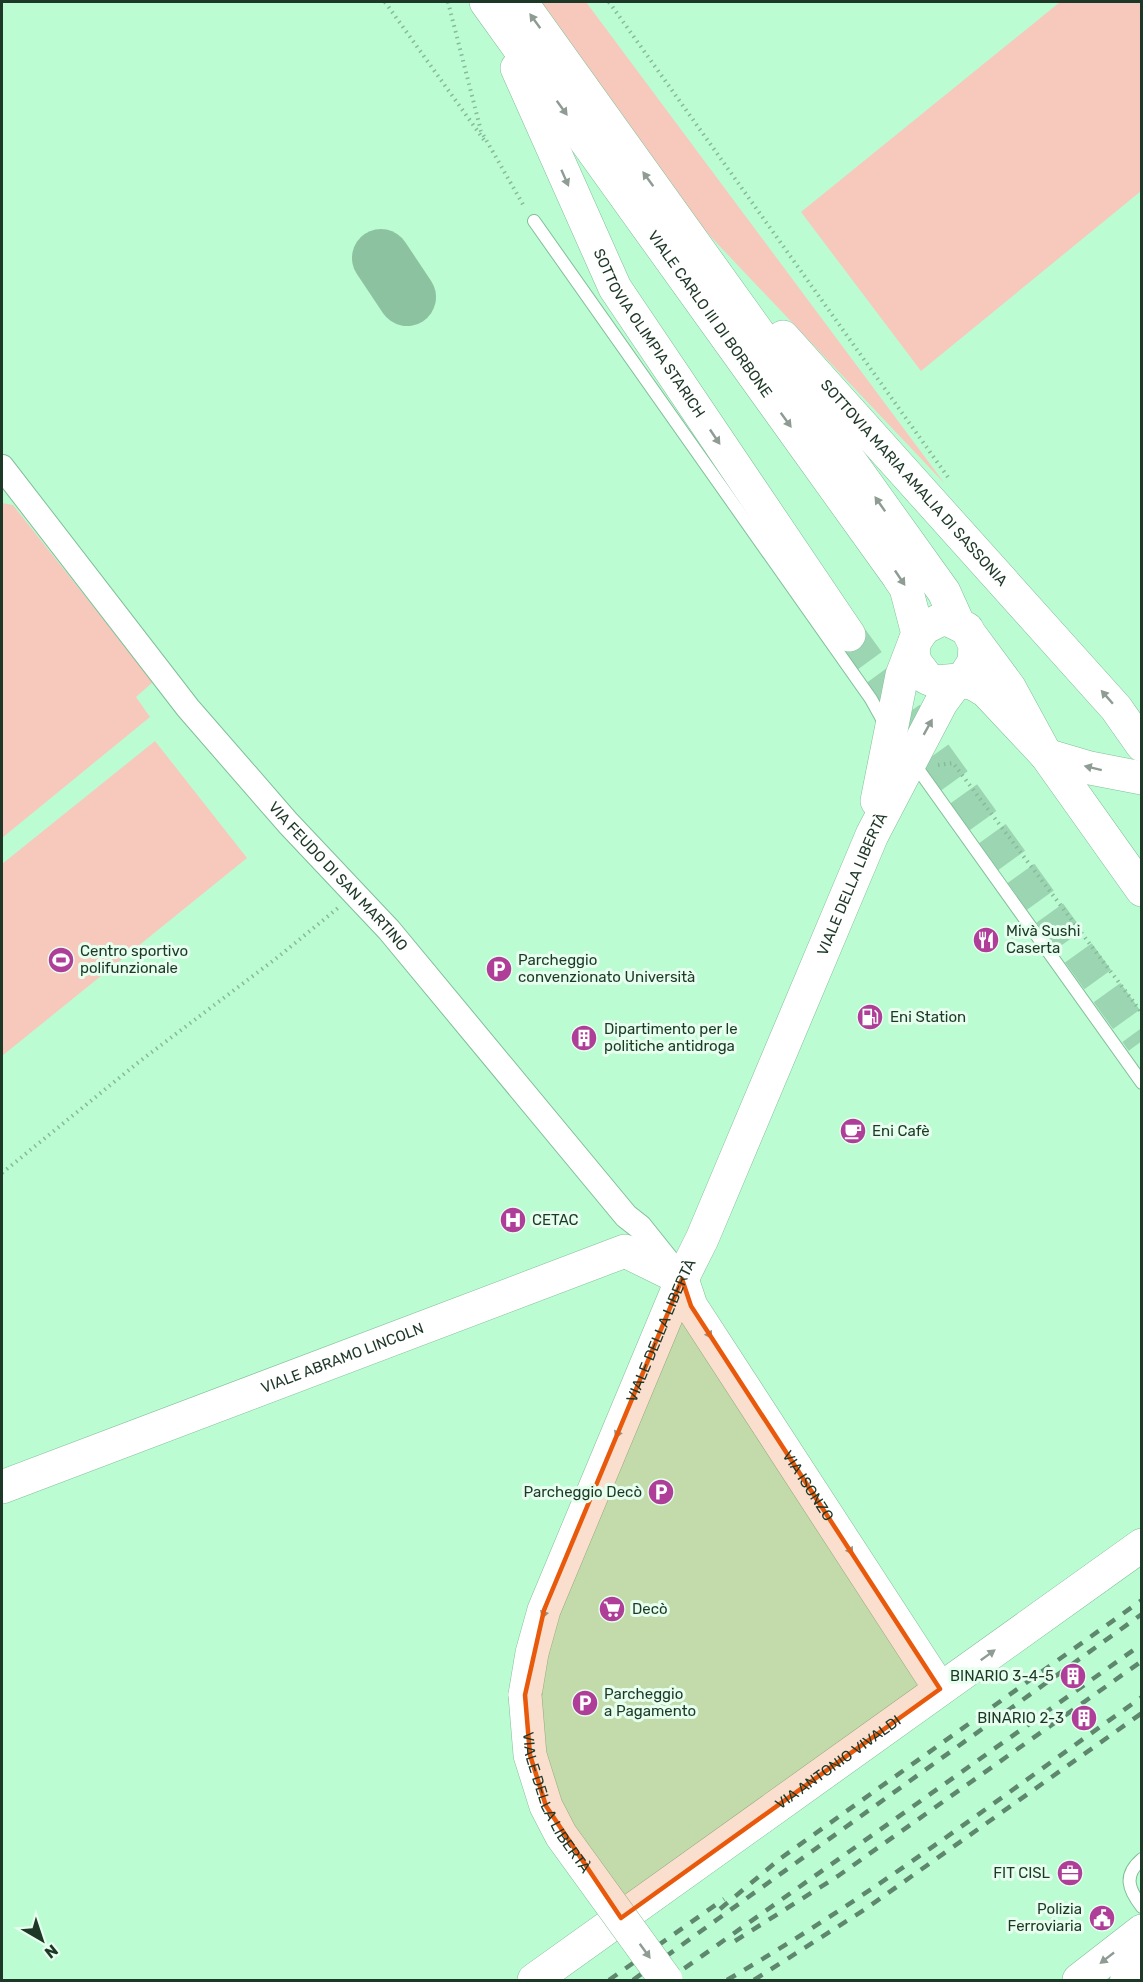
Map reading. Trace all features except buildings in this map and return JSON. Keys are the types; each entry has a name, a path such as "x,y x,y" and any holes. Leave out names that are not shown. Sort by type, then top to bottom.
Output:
{"street":[{"name":"VIALE CARLO III DI BORBONE","path":"499,4 682,227 944,592 976,654 965,676 947,683 927,678 915,662 916,638 906,588 499,4"},
{"name":"SOTTOVIA OLIMPIA STARICH","path":"499,4 615,288 849,635"},
{"name":"SOTTOVIA MARIA AMALIA DI SASSONIA","path":"682,227 992,567 1116,708 1142,745"},
{"name":"VIA FEUDO DI SAN MARTINO","path":"5,477 188,708 288,823 389,930 626,1216 640,1227 682,1279"},
{"path":"906,754 904,668 916,638 924,628 940,620 965,630"},
{"name":"VIALE CARLO III DI BORBONE","path":"965,630 1009,687 1046,754 1142,890"},
{"name":"VIALE CARLO III DI BORBONE","path":"957,680 974,684 986,691 1046,754 1090,768 1142,778"},
{"name":"VIALE DELLA LIBERTÀ","path":"666,1980 561,1835 546,1806 530,1755 525,1695 532,1653 544,1610 682,1279 702,1239 906,754 957,680"},
{"name":"VIALE ABRAMO LINCOLN","path":"2,1487 625,1251 682,1279"},
{"name":"VIA ISONZO","path":"682,1279 692,1306 940,1689"},
{"name":"VIA ANTONIO VIVALDI","path":"534,1980 1142,1545"},
{"path":"1079,1980 1140,1935"},
{"path":"1122,1980 1140,1935"}],"lane":[{"path":"534,221 864,689 906,754 1142,1083"},
{"path":"1140,1935 1128,1881 1132,1868 1142,1859"}],"path":[{"path":"385,2 495,155"},
{"path":"448,2 481,131 534,221"},
{"path":"609,2 952,482"},
{"path":"906,754 953,763 1142,1013"},
{"path":"2,1173 140,1061 278,957 355,894"}],"highlighted area":[{"path":"682,1279 691,1306 940,1689 621,1918 546,1806 530,1755 525,1695 544,1610"}],"shaded area":[{"path":"536,2 586,2 945,484 711,237 663,180"},
{"path":"1060,2 1141,2 1141,191 921,371 801,212"},
{"path":"2,503 13,505 153,682 136,697 150,717 2,838"},
{"name":"Centro sportivo polifunzionale","path":"155,741 247,858 2,1056 2,864"}],"taxiway":[{"path":"381,258 407,297"}],"tunnel":[{"path":"849,635 1142,1041"}],"railway":[{"path":"720,1909 781,1858 1142,1600"},
{"path":"633,1980 1142,1614"},
{"path":"668,1980 1142,1644"},
{"path":"735,1941 838,1876 1142,1661"},
{"path":"727,1980 781,1948 886,1879 1142,1697"},
{"path":"754,1980 864,1910 1142,1713"},
{"path":"609,1980 724,1899"}],"place":[{"name":"Mivà Sushi Caserta","path":"986,940"},
{"name":"Centro sportivo polifunzionale","path":"61,960"},
{"name":"Parcheggio convenzionato Università","path":"499,969"},
{"name":"Eni Station","path":"870,1017"},
{"name":"Dipartimento per le politiche antidroga","path":"584,1038"},
{"name":"Eni Cafè","path":"853,1131"},
{"name":"CETAC","path":"513,1220"},
{"name":"Parcheggio Decò","path":"661,1492"},
{"name":"Decò","path":"612,1609"},
{"name":"BINARIO 3-4-5","path":"1073,1676"},
{"name":"Parcheggio a Pagamento","path":"585,1703"},
{"name":"BINARIO 2-3","path":"1084,1718"},
{"name":"FIT CISL","path":"1070,1873"},
{"name":"Polizia Ferroviaria","path":"1102,1918"}]}
